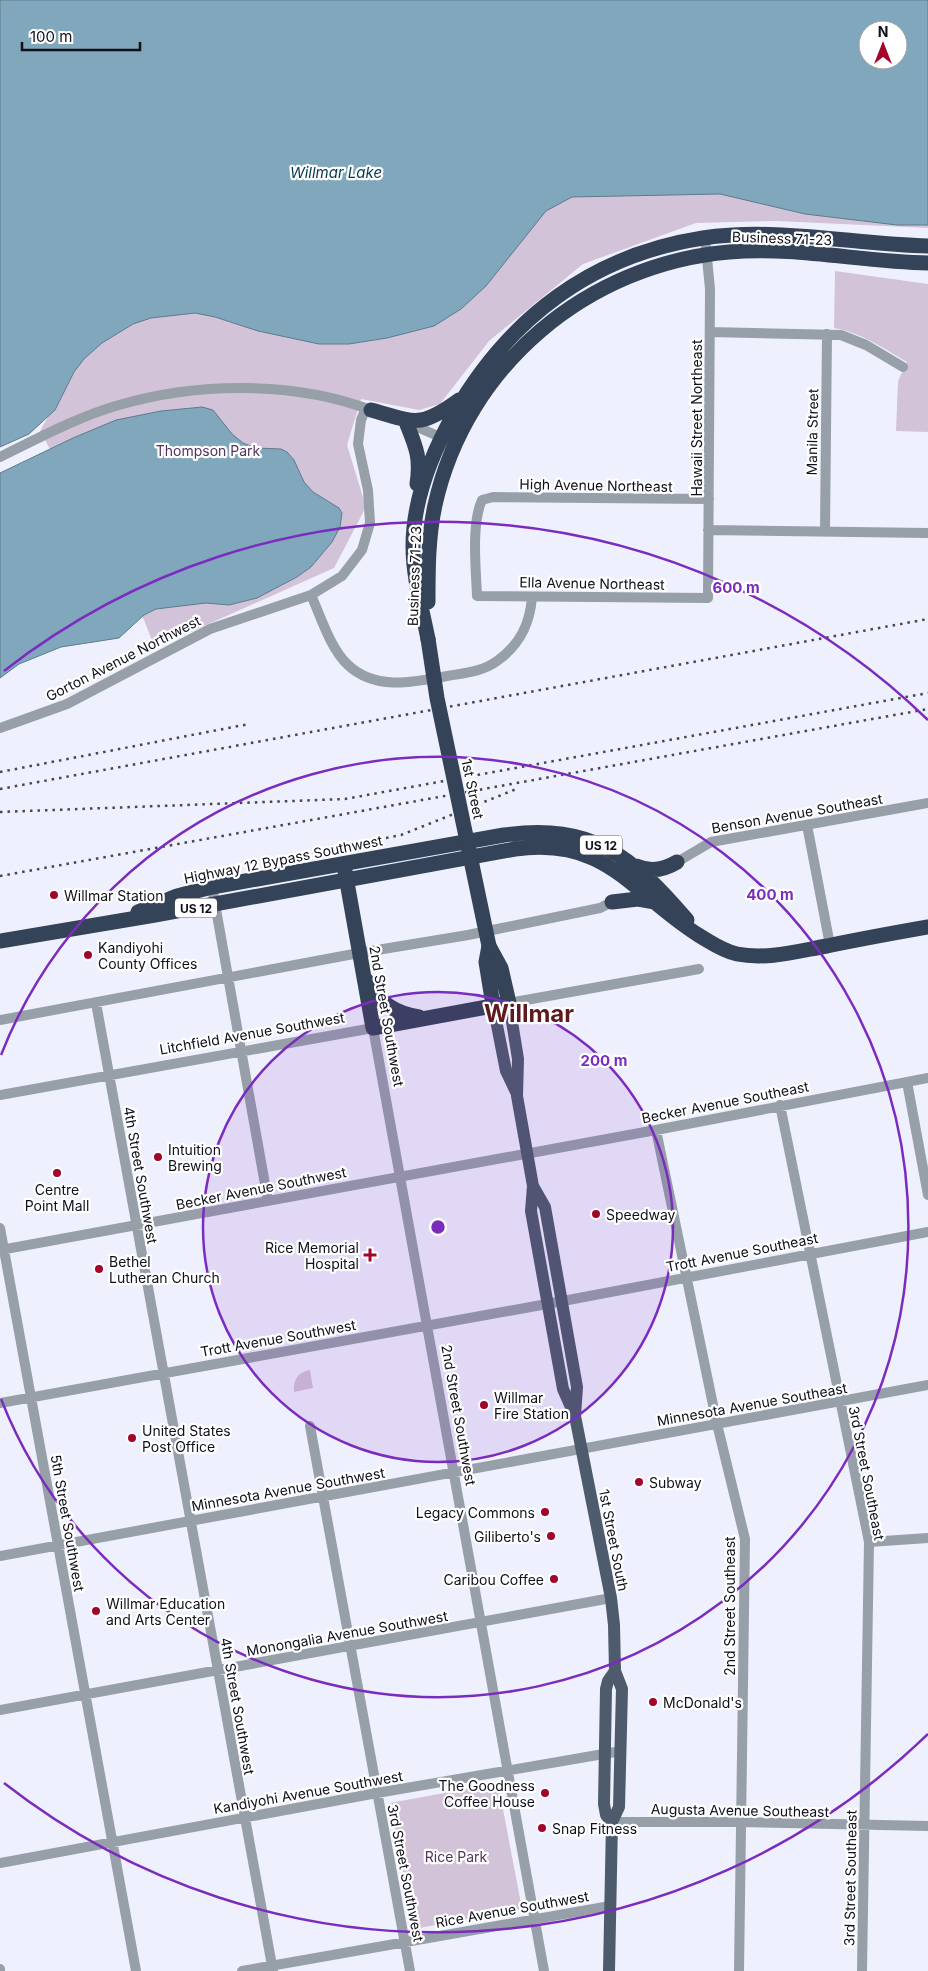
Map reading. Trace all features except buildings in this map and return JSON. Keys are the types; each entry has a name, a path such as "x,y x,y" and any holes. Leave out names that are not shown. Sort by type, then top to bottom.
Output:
{"highway":[{"name":"Business 71-23","path":"428,639 417,584 413,546 418,505 441,437 464,397 487,363 510,337 535,314 581,280 614,263 648,251 705,238 781,235 928,246"},
{"name":"Business 71-23","path":"428,639 429,539 435,504 456,444 488,388 509,362 535,335 562,312 592,292 624,277 683,258 708,254 764,251 928,263"},
{"path":"368,409 411,420 428,420 464,397"},
{"path":"406,422 419,459 413,517 413,546"},
{"name":"1st Street","path":"428,639 437,698 486,939 486,962 493,1006"},
{"name":"Highway 12 Bypass Southwest","path":"113,922 177,896 212,887 520,832 558,832 583,838 601,845 634,865"},
{"name":"Highway 12 Bypass Southwest","path":"0,941 529,847 548,847 588,855 618,870"},
{"path":"634,865 652,870 668,867 677,862"},
{"name":"2nd Street Southwest","path":"343,864 373,1028"},
{"name":"US 12","path":"634,865 665,894 705,939"},
{"path":"612,902 620,896 624,886 618,870"},
{"name":"US 12","path":"618,870 683,925 726,951 737,954 759,956 785,954 928,927"},
{"path":"612,902 638,898 656,903"},
{"name":"1st Street","path":"486,939 501,968 509,1003"},
{"path":"360,959 374,992 387,1005 405,1014 433,1018"},
{"name":"Litchfield Avenue Southwest","path":"373,1028 509,1003"}],"main road":[{"name":"1st Street South","path":"509,1003 518,1059 517,1096 533,1186 531,1211 563,1389 575,1416 610,1598 614,1624 615,1671 622,1689 619,1807 612,1822 609,1971"},
{"name":"1st Street South","path":"493,1006 506,1070 517,1096"},
{"name":"1st Street South","path":"533,1186 545,1207 577,1387 575,1416"},
{"name":"1st Street South","path":"612,1822 606,1814 604,1804 606,1689 608,1681 615,1671"}],"street":[{"name":"Hawaii Street Northeast","path":"705,238 708,254 710,332 708,598"},
{"path":"710,332 827,334 855,340 902,367"},
{"name":"Manila Street","path":"825,531 827,334"},
{"path":"0,457 97,412 164,396 210,391 276,390 320,396 406,422 456,444"},
{"name":"Gorton Avenue Northwest","path":"0,728 67,704 210,629 311,595 342,576 362,550 367,537 371,507 358,444 368,409"},
{"name":"High Avenue Northeast","path":"477,596 476,547 479,508 482,500 493,498 709,499"},
{"path":"708,530 928,533"},
{"path":"311,595 336,650 348,665 363,676 374,680 407,684 477,671 499,660 520,638 527,626 532,597"},
{"name":"Ella Avenue Northeast","path":"477,596 708,598"},
{"name":"Benson Avenue Southeast","path":"677,862 711,842 928,803"},
{"path":"807,825 830,945"},
{"path":"212,887 268,1201"},
{"path":"0,1020 228,978 486,939 600,908 612,902"},
{"path":"509,1003 699,969"},
{"name":"4th Street Southwest","path":"96,1003 272,1968"},
{"name":"Litchfield Avenue Southwest","path":"0,1095 373,1028"},
{"name":"2nd Street Southwest","path":"373,1028 398,1176 544,1971"},
{"name":"Becker Avenue Southeast","path":"527,1153 928,1078"},
{"path":"907,1082 928,1195"},
{"name":"3rd Street Southeast","path":"780,1105 869,1542 866,1826 862,1971"},
{"name":"2nd Street Southeast","path":"656,1130 717,1424 745,1539 739,1971"},
{"name":"Becker Avenue Southwest","path":"2,1250 527,1153"},
{"name":"5th Street Southwest","path":"0,1228 2,1250 31,1397 136,1971"},
{"name":"Trott Avenue Southeast","path":"562,1301 928,1232"},
{"name":"Trott Avenue Southwest","path":"0,1403 562,1301"},
{"name":"Minnesota Avenue Southeast","path":"581,1449 928,1385"},
{"name":"3rd Street Southwest","path":"310,1426 410,1971"},
{"name":"Minnesota Avenue Southwest","path":"0,1556 581,1449"},
{"path":"869,1542 928,1538"},
{"name":"Monongalia Avenue Southwest","path":"0,1710 610,1598"},
{"name":"Kandiyohi Avenue Southwest","path":"0,1863 377,1793 621,1751"},
{"name":"Augusta Avenue Southeast","path":"612,1822 741,1822 928,1826"},
{"name":"Rice Avenue Southwest","path":"242,1971 272,1968 404,1941 610,1906"}],"green space":[{"name":"Thompson Park","path":"743,186 928,219 928,228 777,221 696,223 583,264 489,341 440,404 419,410 361,399 347,445 366,507 334,568 155,648 144,620 40,431 90,342 146,313 553,196"},
{"path":"835,271 928,284 928,432 896,431 898,381 907,362 863,337 834,328"},
{"path":"310,1370 313,1388 294,1392 294,1384 297,1377"},
{"name":"Rice Park","path":"498,1783 522,1909 414,1929 390,1803"}],"water":[{"name":"Willmar Lake","path":"0,0 928,0 928,225 897,225 805,214 720,194 572,197 546,211 486,286 461,309 434,326 387,338 349,344 319,344 258,331 215,317 195,313 151,318 133,324 102,343 84,359 74,372 55,410 29,434 0,447"},
{"path":"202,407 213,410 232,434 243,443 256,448 281,449 287,452 294,460 304,482 313,492 339,508 342,513 340,527 332,542 311,567 297,577 257,598 229,605 206,603 156,609 144,615 119,638 61,647 19,664 0,678 0,473 116,420 161,411"}],"railway":[{"path":"0,789 928,619"},
{"path":"0,812 345,799 928,693"},
{"path":"0,876 928,709"},
{"path":"0,772 249,724"},
{"path":"283,858 401,835 519,788"}],"place":[{"name":"Willmar Station","path":"54,895"},
{"name":"Kandiyohi County Offices","path":"88,955"},
{"name":"Intuition Brewing","path":"158,1157"},
{"name":"Centre Point Mall","path":"57,1173"},
{"name":"Speedway","path":"596,1214"},
{"name":"Rice Memorial Hospital","path":"370,1255"},
{"name":"Bethel Lutheran Church","path":"99,1269"},
{"name":"Willmar Fire Station","path":"484,1405"},
{"name":"United States Post Office","path":"132,1438"},
{"name":"Subway","path":"639,1482"},
{"name":"Legacy Commons","path":"545,1512"},
{"name":"Giliberto's","path":"551,1536"},
{"name":"Caribou Coffee","path":"554,1579"},
{"name":"Willmar Education and Arts Center","path":"96,1611"},
{"name":"McDonald's","path":"653,1702"},
{"name":"The Goodness Coffee House","path":"545,1793"},
{"name":"Snap Fitness","path":"542,1828"}],"district":[{"name":"Willmar","path":"529,1013"}]}
